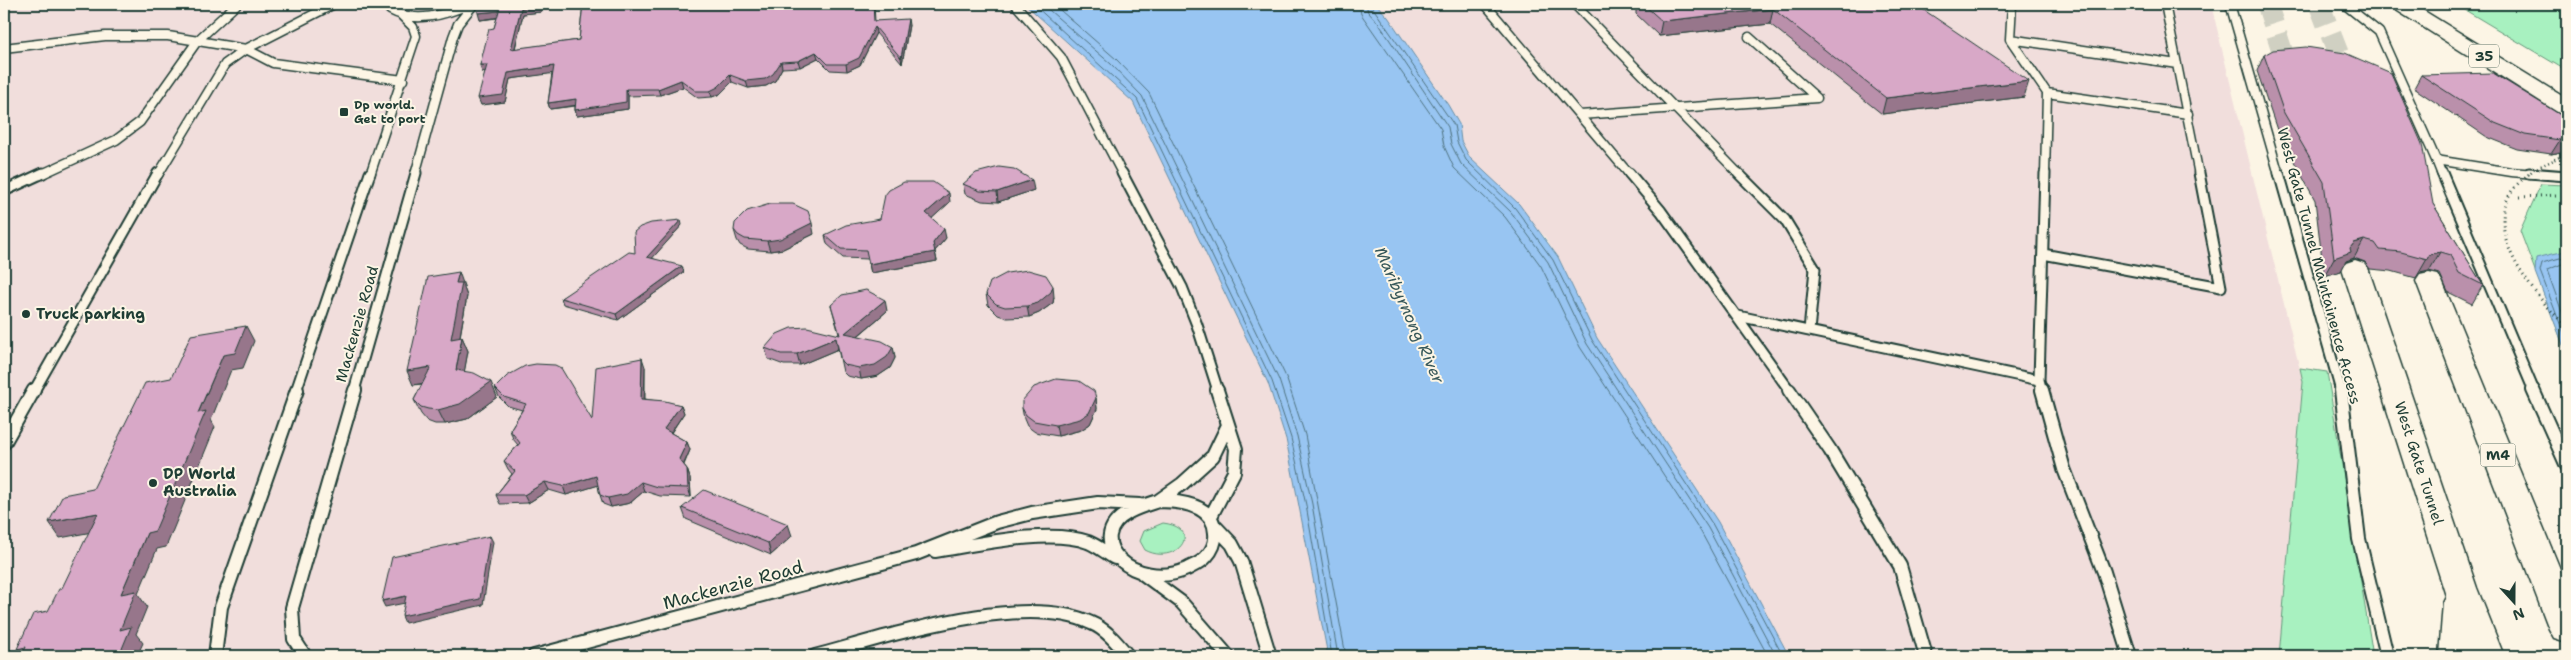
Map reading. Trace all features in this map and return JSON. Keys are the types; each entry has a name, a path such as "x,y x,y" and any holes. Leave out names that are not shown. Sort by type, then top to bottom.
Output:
{"main road":[{"name":"35","path":"2400,4 2567,108"},
{"name":"35","path":"2426,4 2567,90"},
{"name":"West Gate Tunnel","path":"2356,268 2460,588 2486,656"},
{"name":"M4","path":"2429,281 2567,629"},
{"path":"2458,656 2460,588"}],"lane":[{"path":"4,191 116,140 140,122 198,40 236,4"},
{"path":"4,443 182,132 225,64 246,49 334,4"},
{"path":"390,4 390,10 402,15 442,13 470,4"},
{"name":"Mackenzie Road","path":"305,656 294,639 292,608 388,277 453,37 458,24 474,4"},
{"path":"1015,4 1061,57 1182,287 1212,368 1236,449 1234,472 1212,521 1216,536 1213,548 1205,559 1192,568 1176,574 1158,576 1126,568 1115,558 1110,549 1109,538 1112,528 1128,511 1140,505 1158,501 1173,501 1188,504 1200,510 1212,521 1232,544 1241,561 1270,656"},
{"path":"1485,4 1661,211 1738,316 1830,450 1900,566 1926,656"},
{"path":"1574,4 1672,107 1785,220 1815,268 1809,331"},
{"path":"2012,4 2010,39 2047,93 2039,380 2064,469 2104,572 2130,656"},
{"path":"2043,254 2220,287 2166,4"},
{"name":"West Gate Tunnel Maintainence Access","path":"2230,4 2342,394 2359,539 2387,656"},
{"path":"2344,4 2360,14 2379,32 2567,466"},
{"path":"215,656 221,607 403,80 416,36 412,27 402,15"},
{"path":"4,48 128,35 168,36 246,49 273,63 403,80"},
{"path":"1580,115 1672,107 1748,105 1817,98 1749,37"},
{"path":"2010,39 2177,64"},
{"path":"2047,93 2188,114"},
{"path":"2436,160 2511,172 2567,176"},
{"path":"1738,316 2039,380"},
{"path":"1158,501 1182,484 1213,456 1228,427"},
{"name":"Mackenzie Road","path":"534,656 559,651 916,554 996,522 1032,513 1098,503 1140,505"},
{"name":"Mackenzie Road","path":"916,554 1022,539 1053,538 1087,542 1115,558"},
{"path":"1141,573 1181,602 1228,656"},
{"path":"815,656 979,617 1043,611 1065,614 1091,622 1115,641 1128,656"},
{"name":"Mackenzie Road","path":"545,656 559,651"}],"path":[{"path":"2567,154 2535,168 2516,183 2506,204 2503,223 2508,246 2523,276 2567,327"},
{"path":"2520,197 2558,195"}],"shaded area":[{"path":"4,4 1025,4 1133,102 1268,383 1286,439 1328,656 4,656"},
{"path":"1376,4 2211,4 2303,382 2279,656 1789,656 1718,522 1597,338 1558,257 1545,237 1470,158 1461,141 1459,123"}],"green space":[{"path":"2455,4 2567,4 2567,71"},
{"path":"2541,184 2567,185 2567,355 2520,231"},
{"path":"2300,368 2327,372 2373,656 2279,656 2303,382"},
{"path":"1163,523 1176,526 1182,532 1184,538 1182,545 1167,554 1157,554 1145,550 1140,541 1144,531"}],"water":[{"name":"Maribyrnong River","path":"1025,4 1376,4 1388,17 1448,105 1459,124 1461,141 1470,158 1519,204 1558,257 1597,338 1718,522 1789,656 1328,656 1286,439 1268,383 1133,102"},
{"path":"2567,240 2567,355 2535,272 2536,258 2565,251"}],"building":[{"path":"487,4 540,4 539,6 521,8 511,49 579,40 583,4 873,4 874,21 908,19 901,58 875,27 859,58 846,64 828,64 816,52 798,61 781,62 773,74 765,79 746,81 730,75 718,87 710,91 696,91 681,80 658,89 626,89 626,102 575,110 576,99 548,103 554,66 508,73 503,95 478,98 487,65 480,65 489,29 494,28 499,11 478,13 477,8"},
{"path":"1643,4 1915,4 2029,81 1886,98 1773,9 1662,21"},
{"path":"2306,47 2345,53 2391,73 2422,144 2433,204 2483,285 2459,273 2450,255 2440,252 2430,254 2427,259 2401,252 2380,250 2375,243 2364,240 2354,243 2350,248 2351,252 2334,258 2324,182 2284,113 2264,55 2273,50"},
{"path":"2493,73 2567,119 2567,139 2560,140 2525,135 2495,123 2421,75"},
{"path":"999,167 1014,169 1032,180 997,192 980,191 963,184 976,173"},
{"path":"904,182 933,182 949,193 926,213 944,229 933,243 935,252 869,264 866,250 841,249 825,235 846,225 880,219 885,195 889,190"},
{"path":"770,204 793,204 808,211 812,223 780,239 767,241 745,239 738,235 734,230 735,223 747,211"},
{"path":"681,220 647,257 682,266 616,314 561,298 629,252 635,253 634,232 640,227 651,223"},
{"path":"1028,270 1046,275 1053,286 1051,292 1038,303 1027,306 1005,307 996,304 986,294 990,282 1007,273"},
{"path":"459,272 456,283 462,283 451,339 462,337 456,370 474,373 491,382 460,404 438,410 428,409 421,407 414,400 431,367 407,371 428,277"},
{"path":"866,290 885,300 845,333 882,341 893,347 887,357 875,365 859,368 845,365 841,361 836,338 797,354 781,354 765,348 777,334 791,328 807,327 840,335 831,305 842,295"},
{"path":"246,326 235,353 223,355 198,413 206,411 155,531 147,533 121,594 136,591 120,630 131,627 119,656 22,656 26,647 17,649 33,614 48,611 59,589 62,588 98,513 49,522 63,495 93,489 145,383 171,378 191,335"},
{"path":"642,358 641,399 665,401 681,405 664,429 687,442 679,459 687,469 688,488 657,487 641,482 627,494 608,498 600,495 596,476 563,486 545,482 524,495 496,495 515,471 504,461 520,443 510,430 526,404 504,397 495,388 507,376 525,366 536,364 555,365 561,368 592,420 596,367"},
{"path":"1056,379 1079,381 1094,391 1096,398 1089,413 1080,419 1056,425 1034,421 1026,415 1022,408 1022,401 1034,387"},
{"path":"704,490 788,524 768,543 682,508"},
{"path":"490,536 480,599 402,616 406,596 382,601 392,557"}],"tunnel":[{"path":"2267,4 2293,84"},
{"path":"2319,4 2351,86"}],"place":[{"name":"Dp world. Get to port","path":"344,112"},
{"name":"Truck parking","path":"26,314"},
{"name":"DP World Australia","path":"153,483"}]}
